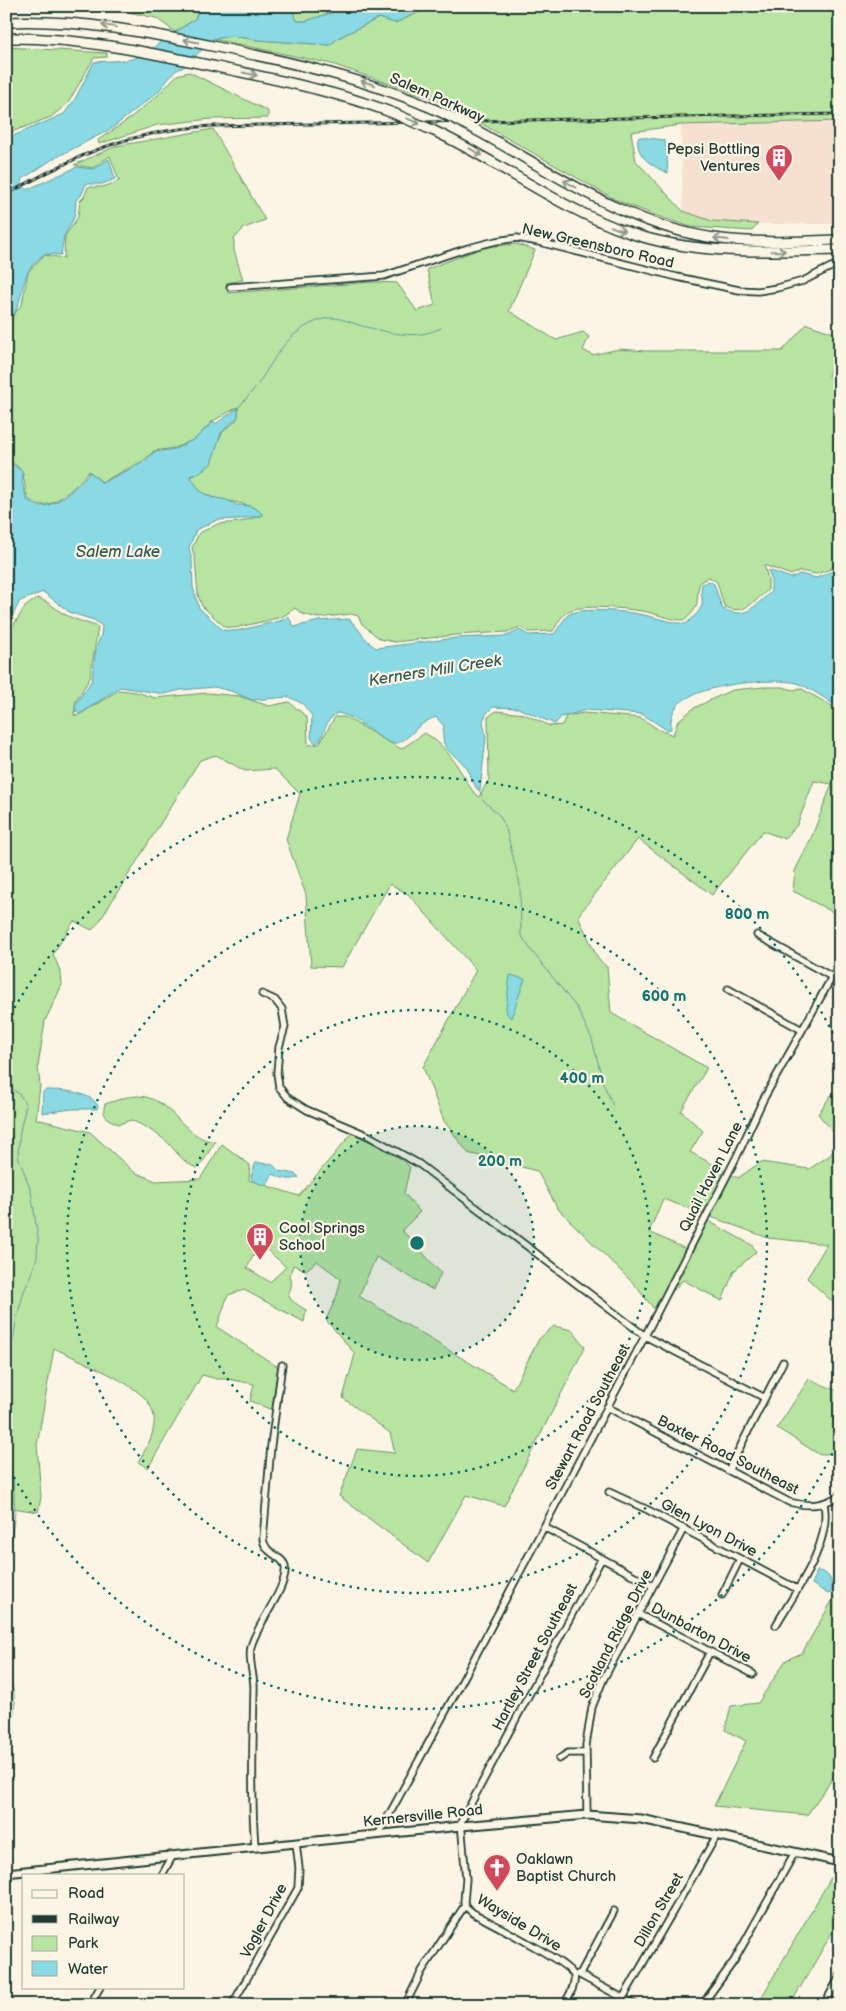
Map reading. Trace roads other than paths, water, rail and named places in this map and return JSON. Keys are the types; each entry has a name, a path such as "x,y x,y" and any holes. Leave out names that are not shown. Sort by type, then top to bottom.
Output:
{"highway":[{"name":"Salem Parkway","path":"6,22 84,23 157,34 291,62 352,78 404,96 445,114 597,199 635,217 661,226 702,236 743,241 840,240"},
{"name":"Salem Parkway","path":"6,38 75,41 134,50 322,90 393,113 432,130 470,148 589,216 643,237 679,246 715,250 757,252 840,250"}],"main road":[{"name":"Kernersville Road","path":"6,1872 587,1815 641,1819 840,1862"}],"street":[{"name":"New Greensboro Road","path":"230,287 384,276 468,248 517,238 739,290 758,291 777,288 803,281 831,267 840,265"},
{"name":"Quail Haven Lane","path":"645,1336 738,1154 763,1100 832,977 757,935"},
{"path":"728,989 802,1030"},
{"name":"Stewart Road Southeast","path":"262,994 275,1000 282,1009 284,1027 279,1047 277,1073 279,1087 288,1098 307,1110 369,1136 419,1164 645,1336 459,1687 378,1835"},
{"path":"645,1336 764,1398"},
{"path":"728,1471 783,1362"},
{"path":"255,1847 251,1784 254,1680 250,1653 252,1643 278,1591 286,1569 283,1562 266,1549 263,1539 282,1365"},
{"name":"Baxter Road Southeast","path":"607,1407 789,1502 802,1505 824,1504 840,1495"},
{"name":"Glen Lyon Drive","path":"609,1492 684,1528 797,1589"},
{"path":"776,1625 814,1559 820,1544 824,1528 824,1504"},
{"path":"544,1527 653,1586"},
{"name":"Scotland Ridge Drive","path":"587,1815 586,1753 588,1726 595,1698 684,1528"},
{"name":"Hartley Street Southeast","path":"462,1826 461,1822 515,1718 602,1558"},
{"path":"722,1594 740,1559"},
{"name":"Dunbarton Drive","path":"638,1614 753,1674"},
{"path":"653,1758 710,1652"},
{"path":"559,1759 568,1753 586,1753"},
{"name":"Wayside Drive","path":"462,1826 466,1879 465,1905 473,1913 562,1963 573,1974"},
{"name":"Dillon Street","path":"623,1998 717,1835"},
{"name":"Vogler Drive","path":"232,2005 298,1888 299,1868 296,1843"},
{"path":"702,2005 734,1961 796,1852"},
{"path":"163,1874 172,1857"},
{"path":"405,2005 422,1970 465,1905"},
{"path":"580,1974 614,1911"},
{"path":"564,2005 574,1983 573,1974 580,1974 636,2005"},
{"path":"824,2005 840,1976"},
{"path":"90,2005 99,1988"}],"water":[{"path":"200,6 290,6 297,21 306,21 352,6 433,6 395,23 379,18 338,38 330,45 258,40 231,36 213,39 184,67 175,71 158,92 111,129 53,159 21,180 26,190 77,167 93,169 109,159 115,179 102,184 86,184 81,196 76,200 75,216 64,236 61,255 44,254 31,267 25,279 18,306 6,323 6,139 64,114 75,99 94,62 128,60 139,57 195,19"},
{"path":"638,138 664,140 667,151 668,173 651,164 642,155 638,144"},
{"name":"Salem Lake","path":"238,408 238,417 221,433 211,464 190,476 201,492 237,505 250,506 263,515 217,520 196,530 189,548 192,560 193,587 199,608 223,630 236,631 283,620 288,616 294,627 319,621 349,619 376,648 456,638 507,636 520,630 528,635 554,634 568,615 574,612 594,610 641,614 686,624 701,608 702,584 709,581 714,584 722,608 737,613 754,607 771,592 771,579 768,570 791,578 800,574 816,578 833,571 835,568 840,570 840,709 819,694 797,683 785,681 733,684 697,693 684,699 676,707 673,712 671,729 667,730 642,714 586,710 561,717 555,724 518,708 493,707 486,714 483,721 486,738 480,790 474,785 465,765 446,748 443,736 444,726 436,717 419,726 404,740 391,743 353,719 337,713 326,725 316,744 311,738 312,716 303,704 289,697 252,700 231,691 214,687 181,690 164,694 120,687 80,714 76,712 75,705 92,680 96,648 102,626 94,620 71,613 43,592 20,601 6,628 6,460 22,471 23,486 27,500 40,506 48,505 69,493 90,472 102,483 144,462 154,452 175,449 195,439 213,422 217,423"},
{"path":"510,975 525,979 511,1018 507,1014 506,1008"},
{"path":"45,1090 82,1094 94,1101 98,1106 97,1109 72,1109 42,1113 43,1092"},
{"path":"256,1162 271,1163 279,1171 295,1174 299,1177 286,1179 274,1174 268,1184 263,1185 253,1181 251,1177"},
{"path":"817,1571 825,1573 830,1578 832,1585 831,1593 828,1594 812,1584"}],"waterway":[{"path":"258,384 278,352 290,339 300,330 323,319 337,318 382,331 411,335 431,332 441,328"},
{"path":"237,409 256,387"},
{"path":"479,790 482,796"},
{"path":"483,800 500,816 506,829 520,885 521,935 577,1008 592,1039 603,1083 613,1105"},
{"path":"6,1084 20,1095 26,1105 20,1131 18,1156 31,1191 38,1238 37,1257 31,1277 24,1291 17,1317 6,1383"},
{"path":"6,1447 13,1479 15,1511 6,1584"},
{"path":"6,1650 15,1702 12,1733 6,1757"}],"railway":[{"path":"6,195 81,156 105,147 154,133 212,126 840,114"}],"place":[{"name":"Pepsi Bottling Ventures","path":"779,182"},
{"name":"Cool Springs School","path":"260,1261"},
{"name":"Oaklawn Baptist Church","path":"497,1892"}],"water label":[{"name":"Kerners Mill Creek","path":"435,671"}]}
